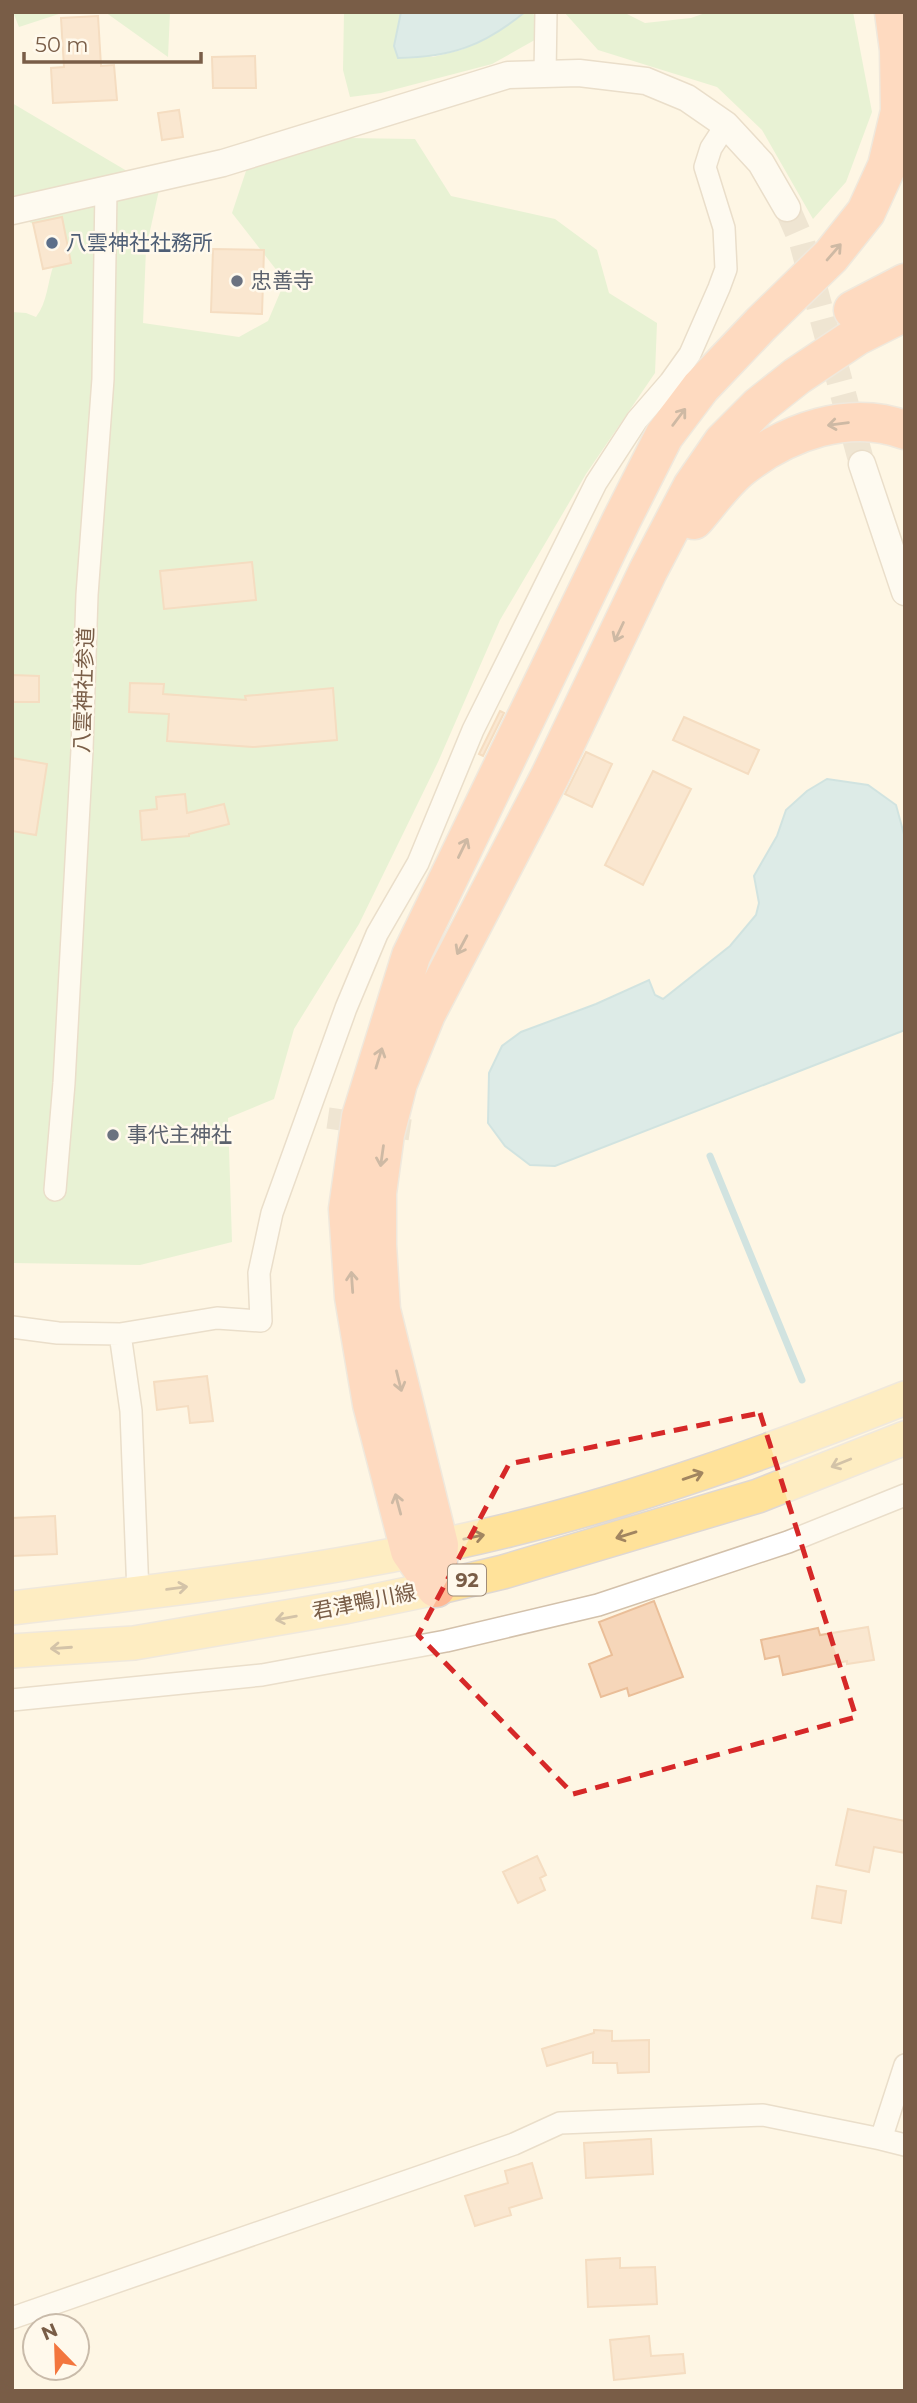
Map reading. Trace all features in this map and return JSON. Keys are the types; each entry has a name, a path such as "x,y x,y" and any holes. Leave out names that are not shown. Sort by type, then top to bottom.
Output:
{"highway":[{"path":"436,1588 425,1548 372,1404 354,1297 348,1209 361,1117 411,956 664,436 701,387 831,256 866,212 887,166 900,111 900,50 894,12"},
{"path":"622,519 720,415 793,351 856,308 905,283"},
{"path":"425,1548 381,1310 377,1245 377,1193 385,1134 398,1083 426,1014 550,776 648,570 692,488 723,442 759,406 797,376 857,336 905,312"},
{"path":"648,570 740,468 782,440 826,425 860,421 891,425 905,430"}],"main road":[{"name":"君津鴨川線","path":"12,1608 138,1594 346,1563 509,1530 688,1478 905,1398"},
{"name":"君津鴨川線","path":"12,1651 134,1643 345,1607 436,1588 503,1572 758,1496 905,1438"}],"street":[{"path":"545,74 546,12"},
{"path":"12,211 223,163 508,75 579,73 646,81 687,98 726,125 761,163 787,208"},
{"path":"12,1327 58,1333 120,1334 217,1318 261,1321 259,1273 272,1213 319,1115 346,1008 377,934 418,863 473,730 596,483 637,420 690,354 726,269 724,228 705,167 711,148 726,125"},
{"name":"八雲神社参道","path":"55,1190 64,1083 82,750 87,595 103,379 106,190"},
{"path":"862,464 905,592"},
{"path":"120,1334 131,1411 138,1594"},
{"path":"12,1700 261,1675 446,1641 598,1605 788,1542 905,1495"},
{"path":"881,2138 905,2065"},
{"path":"12,2318 514,2144 560,2123 764,2115 881,2138 905,2146"}],"highlighted area":[{"path":"760,1413 856,1717 573,1794 418,1635 509,1464"}],"green space":[{"path":"13,12 65,12 19,27"},
{"path":"105,12 170,12 168,57"},
{"path":"344,12 401,12 394,46 433,57 461,50 484,40 525,12 533,12 540,37 492,64 381,93 350,97 343,70"},
{"path":"564,12 623,12 645,23 691,18 708,12 853,12 872,112 846,182 813,219 762,130 717,87 598,50"},
{"path":"12,103 159,190 146,249 143,323 239,337 268,321 285,281 232,213 247,168 347,138 415,139 451,196 555,219 597,250 609,293 657,323 655,373 586,474 500,620 438,762 359,924 294,1029 274,1099 228,1118 232,1242 140,1265 12,1263 12,312 36,317 45,298 54,264 38,227 26,220 12,198"}],"water":[{"path":"401,12 525,12 495,33 466,47 435,55 398,58 394,46"},
{"path":"827,779 868,785 896,805 905,838 905,1030 555,1166 530,1165 505,1146 488,1123 489,1073 502,1046 521,1032 596,1004 649,980 655,995 663,999 730,946 756,915 759,903 754,876 777,836 786,810 807,791"}],"building":[{"path":"98,16 101,66 114,65 117,100 53,103 51,68 64,67 61,18"},
{"path":"255,56 256,88 213,88 212,57"},
{"path":"179,110 183,137 162,140 158,113"},
{"name":"八雲神社社務所","path":"62,217 71,263 43,269 33,223"},
{"name":"忠善寺","path":"213,249 264,250 262,314 211,312"},
{"path":"252,562 256,600 164,609 160,571"},
{"path":"12,675 39,676 39,702 12,702"},
{"path":"130,683 164,684 163,694 246,700 245,696 333,688 337,740 253,747 167,741 169,714 129,712"},
{"path":"500,711 504,713 483,756 479,754"},
{"path":"684,717 759,750 748,774 673,740"},
{"path":"586,752 612,764 592,807 565,794"},
{"path":"12,758 47,764 36,835 12,831"},
{"path":"653,771 691,789 643,885 605,865"},
{"path":"185,794 187,813 224,804 229,824 189,836 142,840 140,811 157,809 156,797"},
{"path":"207,1376 213,1421 190,1423 188,1406 157,1410 154,1382"},
{"path":"55,1516 57,1554 12,1556 12,1518"},
{"path":"654,1601 683,1677 629,1696 627,1688 601,1697 589,1664 612,1655 599,1622"},
{"path":"868,1627 874,1660 847,1664 847,1661 783,1675 779,1656 765,1659 761,1640 818,1628 820,1635"},
{"path":"848,1809 905,1821 905,1853 874,1847 869,1872 836,1865"},
{"path":"537,1856 546,1875 540,1878 545,1890 518,1903 503,1872"},
{"path":"817,1886 846,1891 841,1923 812,1918"},
{"path":"594,2030 612,2031 612,2041 649,2040 649,2072 618,2073 617,2063 593,2063 593,2052 547,2066 542,2049 594,2033"},
{"path":"651,2139 653,2174 586,2178 584,2143"},
{"path":"532,2163 542,2198 509,2208 511,2215 475,2226 465,2196 508,2183 505,2171"},
{"path":"620,2258 620,2268 655,2267 657,2304 588,2307 586,2260"},
{"path":"649,2336 651,2356 683,2354 685,2373 614,2380 610,2340"}],"waterway":[{"path":"710,1156 802,1380"}],"tunnel":[{"path":"787,208 802,242 862,464"},
{"path":"328,1118 411,1130"}],"place":[{"name":"八雲神社社務所","path":"52,243"},
{"name":"忠善寺","path":"237,281"},
{"name":"事代主神社","path":"113,1135"}]}
